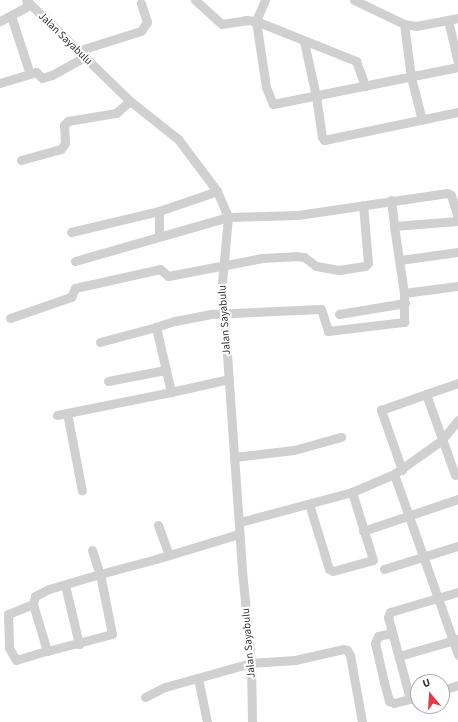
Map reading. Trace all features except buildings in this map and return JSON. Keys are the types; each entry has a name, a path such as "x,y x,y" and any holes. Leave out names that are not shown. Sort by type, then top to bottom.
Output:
{"street":[{"path":"195,0 222,24 256,21 304,42 356,61 365,86"},
{"path":"265,0 256,21 266,87 271,102 276,104 458,67"},
{"path":"354,0 404,24 416,26 458,18"},
{"path":"0,21 11,16 28,2"},
{"name":"Jalan Sayabulu","path":"28,2 80,55 130,101 178,139 217,191 228,217 223,266 224,314 240,522 239,534 251,663 252,722"},
{"path":"0,83 36,72 42,78 52,75 80,55 140,31 147,22 141,2"},
{"path":"11,16 30,74"},
{"path":"448,20 458,63"},
{"path":"404,24 411,77 422,120"},
{"path":"304,42 316,96 322,137 328,141 458,112"},
{"path":"21,160 61,149 65,143 64,125 68,121 116,112 130,101"},
{"path":"71,232 159,211 217,191"},
{"path":"75,261 228,217 298,215 391,200 448,193 451,195 458,219 394,226"},
{"path":"100,342 191,318 224,314 320,309 327,330 330,332 402,323 406,319 405,303 391,200"},
{"path":"10,318 71,297 75,288 100,281 160,269 168,276 262,258 301,256 316,266 339,270 365,266 368,259 363,205"},
{"path":"159,211 159,236"},
{"path":"400,260 458,252"},
{"path":"404,293 458,286"},
{"path":"339,314 405,303"},
{"path":"156,327 171,392"},
{"path":"108,381 165,370"},
{"path":"57,415 171,392 228,378"},
{"path":"458,383 381,410 423,557 437,599 455,640 458,655"},
{"path":"426,394 455,475"},
{"path":"67,413 82,492"},
{"path":"240,522 352,492 398,472 442,440 458,420"},
{"path":"234,457 294,450 341,437"},
{"path":"309,504 331,571 373,560 352,492"},
{"path":"363,531 458,499"},
{"path":"158,525 169,555"},
{"path":"46,651 33,604 36,596 100,574 239,534"},
{"path":"384,569 458,546"},
{"path":"33,604 8,614 9,648 16,660 112,634 100,574 92,550"},
{"path":"65,585 79,644"},
{"path":"410,687 392,633 388,617 390,612 458,592"},
{"path":"392,633 378,636 375,643 389,701 394,703 410,699"},
{"path":"399,656 455,640"},
{"path":"145,697 165,687 251,663 295,660 347,650 362,722"},
{"path":"198,678 207,722"}]}
